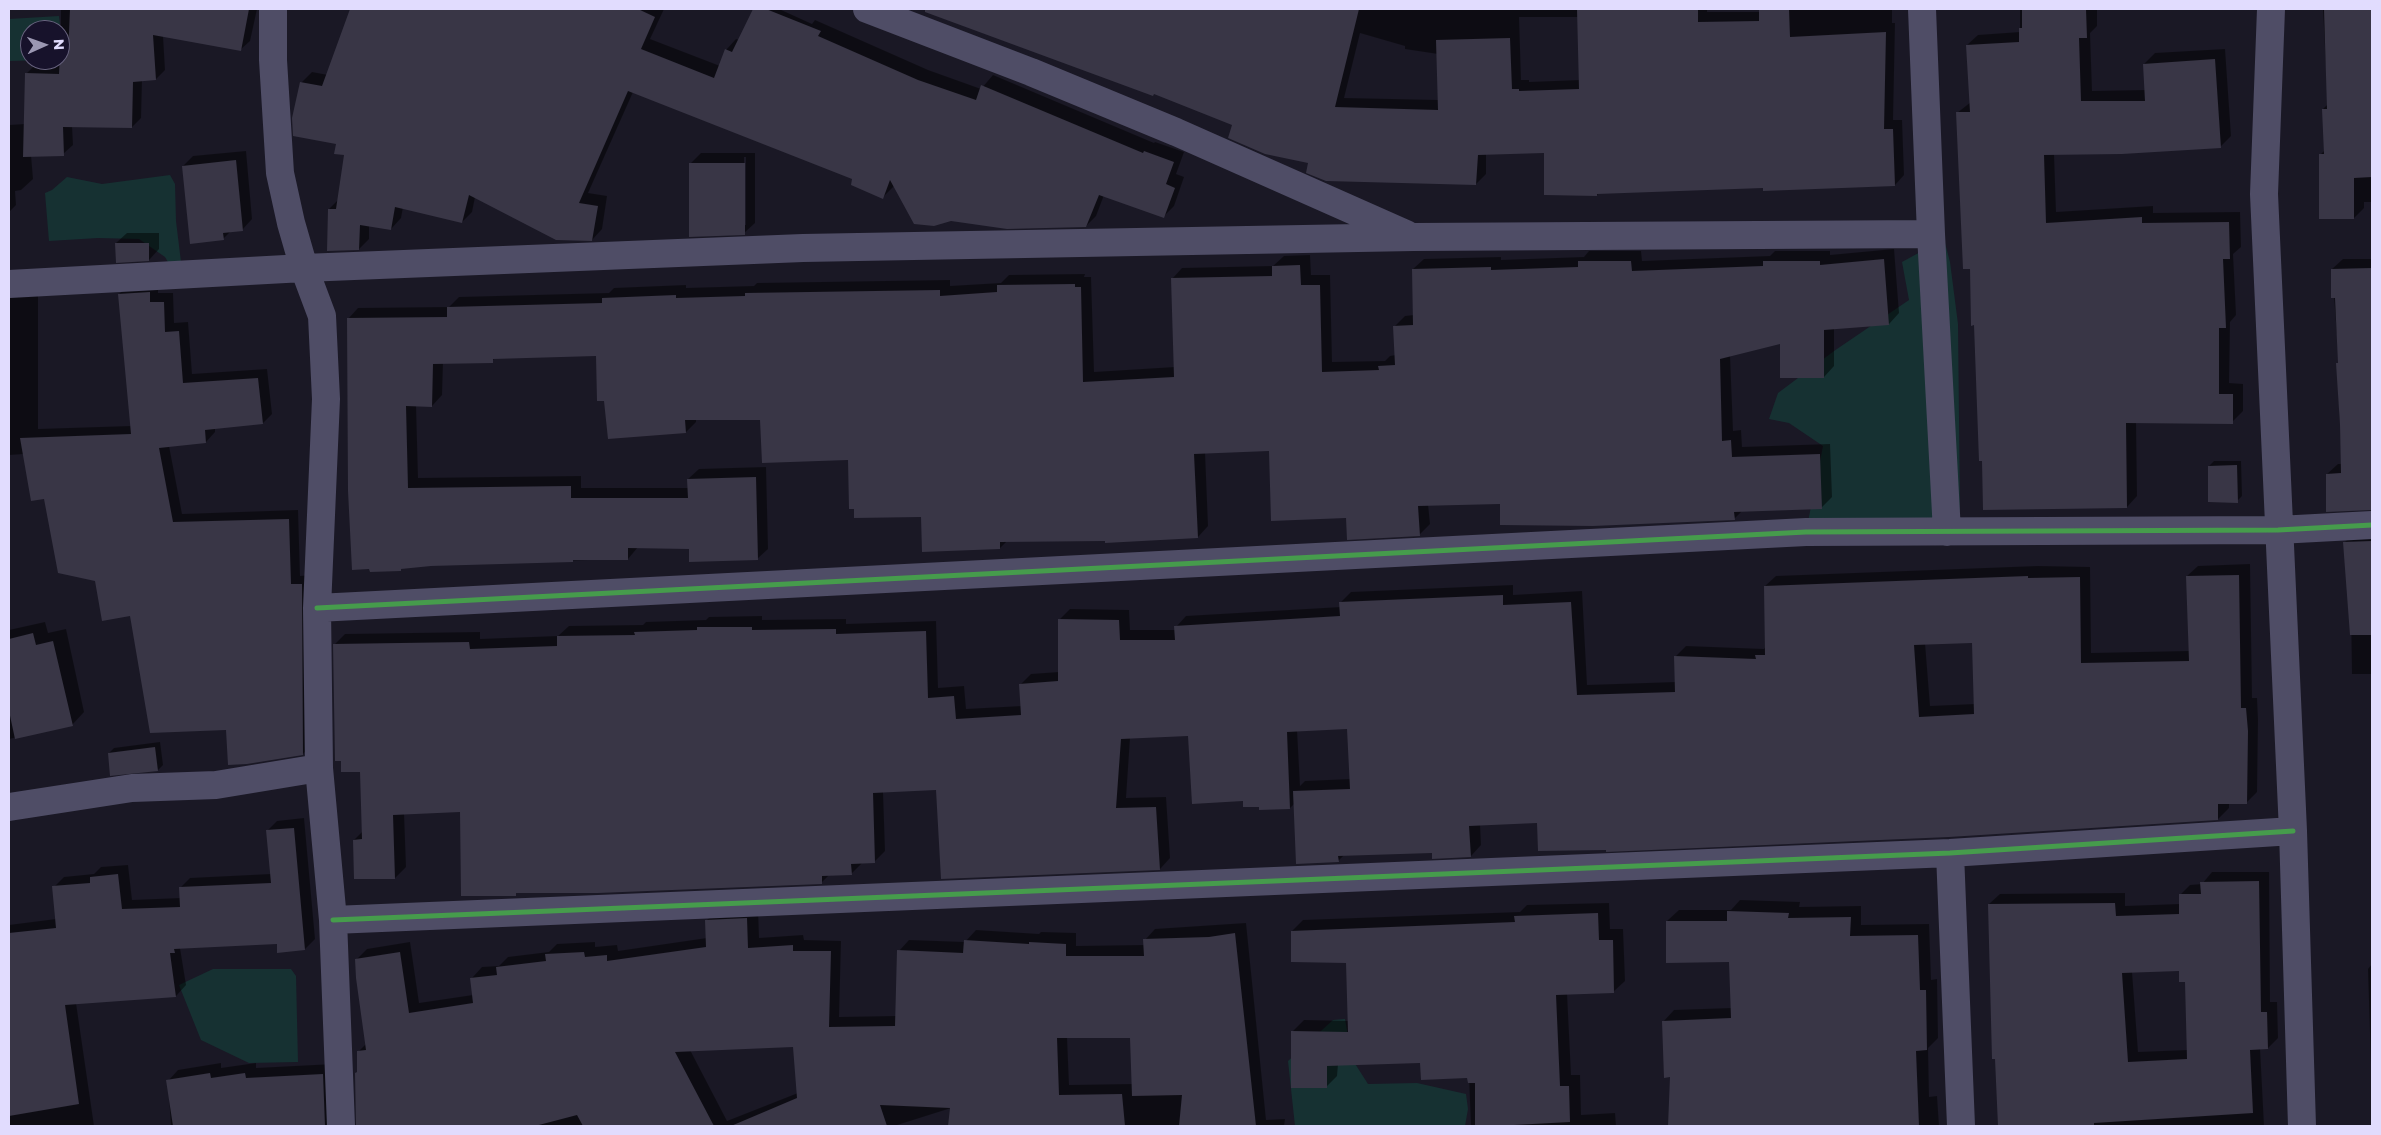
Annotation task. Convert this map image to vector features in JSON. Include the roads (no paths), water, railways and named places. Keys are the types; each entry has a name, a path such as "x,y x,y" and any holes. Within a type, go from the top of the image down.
{"street":[{"path":"273,9 273,60 280,173 291,223 304,268 322,316 326,399 318,608 319,768 333,920 342,1126"},
{"path":"867,9 1031,72 1176,132 1414,237"},
{"path":"1922,9 1931,234 1947,532"},
{"path":"2271,9 2264,194 2293,830 2302,1126"},
{"path":"9,284 304,268 803,248 1414,237 1931,234"},
{"path":"318,608 1806,532 2278,530 2372,525"},
{"path":"9,807 132,788 216,785 319,768"},
{"path":"333,920 1950,853 2293,830"},
{"path":"1950,853 1961,1126"}]}
